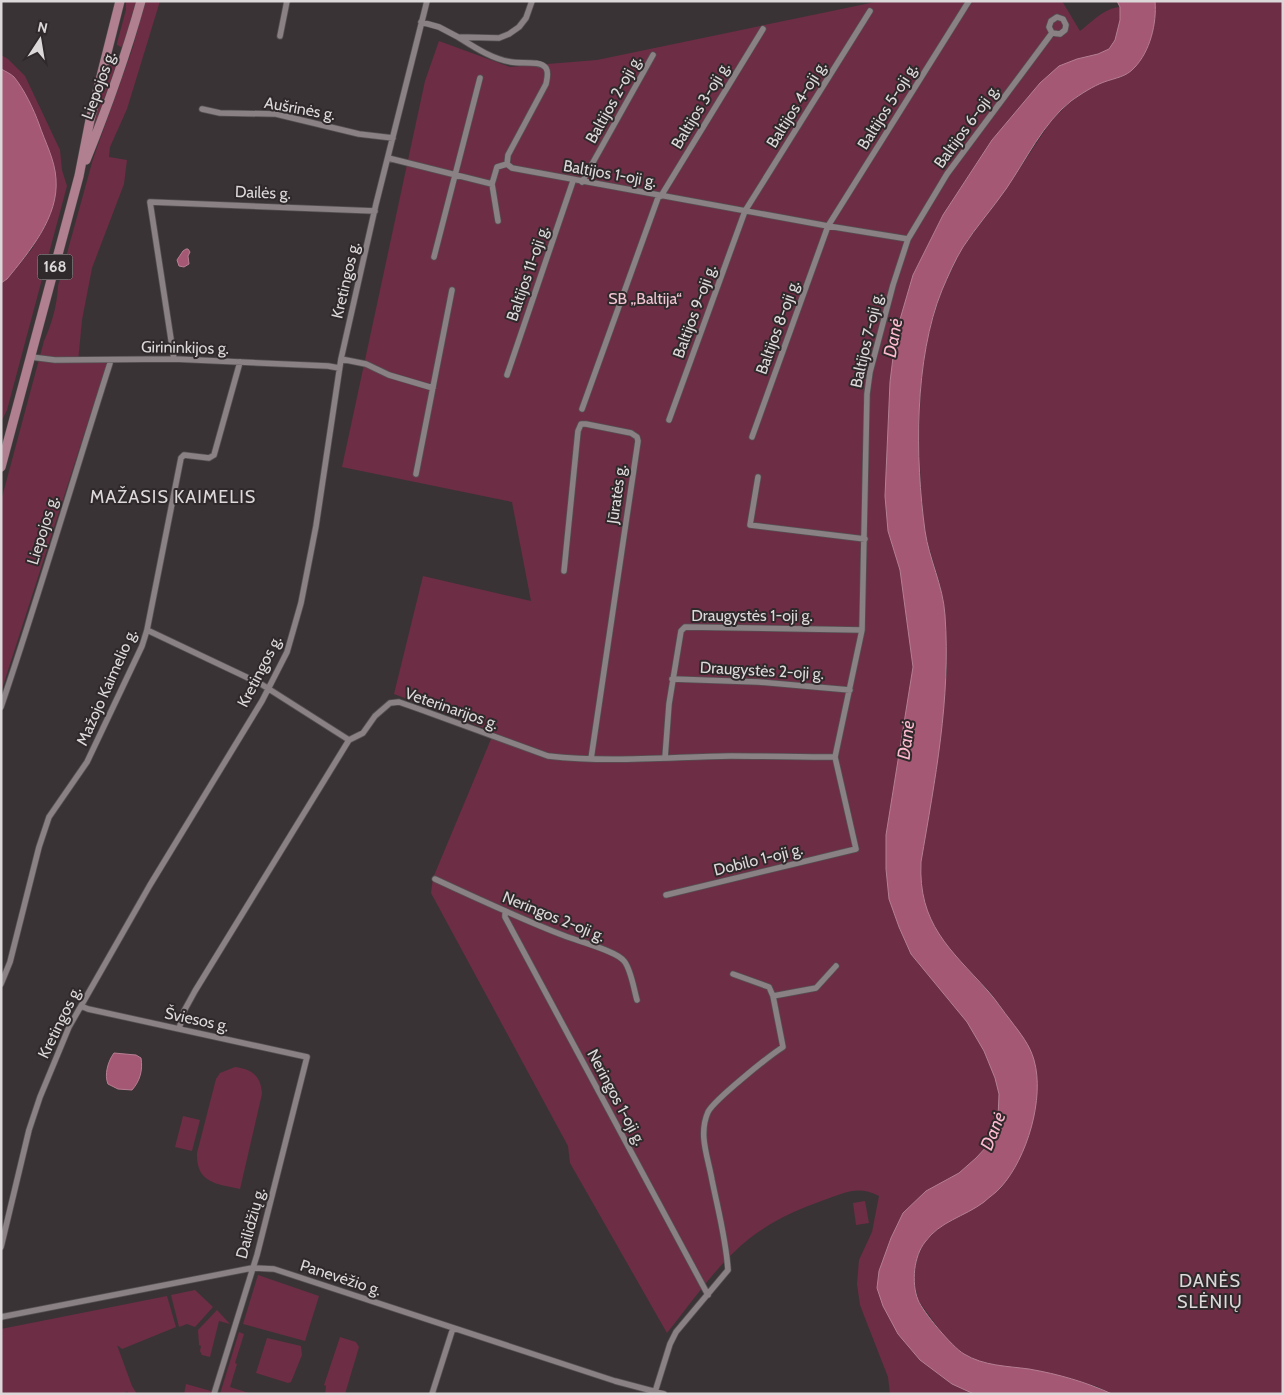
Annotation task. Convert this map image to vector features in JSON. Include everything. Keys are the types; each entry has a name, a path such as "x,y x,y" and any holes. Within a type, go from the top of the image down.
{"main road":[{"name":"Liepojos g.","path":"1,467 79,176 90,120 120,1"},
{"name":"Liepojos g.","path":"79,176 102,121 127,50 140,1"},
{"path":"108,45 114,52 123,53 127,50"}],"street":[{"path":"280,36 287,1"},
{"name":"Kretingos g.","path":"1,1246 31,1124 49,1076 81,1006 150,885 269,688 288,652 301,603 316,526 339,368 375,210 427,1"},
{"path":"458,37 487,39 499,38 509,34 519,27 526,18 532,1"},
{"name":"Baltijos 5-oji g.","path":"828,226 969,1"},
{"name":"Baltijos 4-oji g.","path":"745,211 870,11"},
{"path":"421,22 439,28 497,58 512,62 539,64 546,68 548,73 546,84 508,155 507,164 497,167 492,184 498,221"},
{"name":"Baltijos 3-oji g.","path":"582,409 660,196 763,29"},
{"name":"Baltijos 6-oji g.","path":"908,239 947,174 1052,34"},
{"name":"Baltijos 2-oji g.","path":"582,182 653,55"},
{"path":"434,257 480,78"},
{"name":"Aušrinės g.","path":"202,109 220,112 276,114 359,134 393,138"},
{"path":"388,158 492,184"},
{"name":"Baltijos 1-oji g.","path":"507,164 518,170 582,182 908,239"},
{"name":"Baltijos 11-oji g.","path":"507,375 573,180"},
{"name":"Dailės g.","path":"174,359 150,202 375,210"},
{"name":"Baltijos 9-oji g.","path":"669,420 745,211"},
{"name":"Baltijos 8-oji g.","path":"752,437 828,226"},
{"name":"Baltijos 7-oji g.","path":"835,757 862,630 868,381 892,285 908,239"},
{"path":"416,474 452,290"},
{"name":"Girininkijos g.","path":"31,357 55,360 174,359 339,368"},
{"path":"341,359 366,364 383,372 433,388"},
{"name":"Liepojos g.","path":"1,708 34,610 61,516 111,360"},
{"name":"Mažojo Kaimelio g.","path":"1,984 10,962 38,847 49,817 87,762 132,671 147,630 181,458 184,455 209,458 214,456 240,362"},
{"name":"Jūratės g.","path":"564,571 580,424 631,433 637,437 638,441 591,759"},
{"path":"758,477 750,525 865,539"},
{"name":"Draugystės 1-oji g.","path":"665,758 672,679 681,631 685,627 862,630"},
{"path":"147,630 269,688 349,740"},
{"name":"Draugystės 2-oji g.","path":"672,679 758,682 850,690"},
{"name":"Veterinarijos g.","path":"179,1029 184,1011 195,991 349,740 363,733 383,707 390,703 399,702 548,756 591,759 732,756 835,757"},
{"name":"Dobilo 1-oji g.","path":"666,895 856,849 835,757"},
{"name":"Neringos 2-oji g.","path":"435,880 505,911 616,955 624,960 628,966 638,1000"},
{"name":"Neringos 1-oji g.","path":"505,911 505,917 708,1295"},
{"path":"773,996 816,988 836,966"},
{"path":"651,1392 676,1332 728,1270 727,1250 705,1153 703,1135 705,1120 709,1110 724,1095 783,1048 773,996 769,987 733,974"},
{"name":"Šviesos g.","path":"81,1006 307,1057"},
{"name":"Dailidžių g.","path":"214,1394 257,1255 307,1057"},
{"name":"Panevėžio g.","path":"1,1317 252,1268 274,1269 651,1392 664,1394"},
{"path":"432,1394 453,1328"}],"green space":[{"path":"126,1 136,1 124,45 121,47 117,43 126,10"},
{"path":"145,1 160,1 127,109 110,147 109,157 127,160 124,184 92,268 82,320 78,362 107,363 1,692 1,501 44,341 54,314 58,286 93,159 133,47"},
{"name":"SB „Baltija“","path":"880,1 1062,1 1080,31 1103,13 1120,7 1120,20 1115,40 1109,49 1077,59 1040,83 992,140 943,215 913,275 896,333 890,382 885,496 888,531 900,570 913,667 886,835 886,869 889,899 911,954 967,1022 984,1051 999,1094 998,1118 989,1144 959,1173 926,1191 903,1213 891,1238 879,1271 898,1334 920,1360 952,1384 974,1394 890,1394 888,1377 860,1305 857,1284 859,1260 872,1232 879,1196 864,1191 851,1191 814,1204 786,1216 758,1232 717,1270 667,1333 570,1163 568,1146 431,893 433,878 494,732 394,694 423,576 531,601 512,502 342,467 425,81 439,41 510,67 597,60"},
{"path":"1155,1 1283,1 1283,1394 1112,1394 1096,1386 978,1361 963,1354 949,1343 918,1300 914,1279 917,1259 924,1242 940,1226 982,1203 1001,1188 1017,1163 1028,1139 1036,1105 1014,1025 990,992 952,953 932,924 924,901 920,879 947,672 945,613 940,584 925,534 921,490 919,438 921,382 927,337 942,290 962,248 1005,191 1051,121 1070,102 1091,88 1103,82 1122,77 1156,9"},
{"path":"1,55 8,59 25,76 60,150 62,170 67,186 7,410 1,422 1,283 7,279 32,249 45,226 55,198 13,76 1,69"},
{"path":"109,57 113,60 118,60 93,130 91,129"},
{"path":"235,1067 251,1072 258,1078 262,1094 240,1189 216,1183 204,1176 200,1171 197,1153 216,1079 220,1073"},
{"path":"183,1116 200,1120 192,1151 175,1147"},
{"path":"865,1201 869,1223 856,1225 853,1203"},
{"path":"258,1275 319,1296 305,1341 243,1324"},
{"path":"195,1290 213,1307 195,1327 187,1324 179,1327 171,1295"},
{"path":"167,1296 176,1327 122,1349 117,1345 132,1386 137,1394 128,1394 127,1391 125,1394 1,1394 1,1329"},
{"path":"217,1310 230,1324 219,1321 210,1357 202,1355 200,1351 198,1330"},
{"path":"239,1332 244,1334 230,1387 252,1394 220,1394"},
{"path":"340,1337 356,1342 359,1347 345,1394 325,1394 326,1386 324,1385"},
{"path":"267,1338 301,1346 302,1355 291,1382 288,1383 256,1373"},
{"path":"186,1384 211,1391 210,1394 184,1394"}],"water":[{"name":"Danė","path":"1117,1 1155,1 1153,28 1144,54 1134,68 1127,73 1091,88 1061,110 1043,131 1006,189 968,240 960,252 942,290 926,346 922,377 919,441 922,503 927,541 944,604 946,677 936,770 921,862 921,884 931,919 939,934 961,962 991,994 1027,1044 1034,1060 1037,1075 1037,1092 1035,1109 1026,1144 1010,1175 999,1189 984,1202 945,1224 925,1242 916,1262 914,1277 916,1293 921,1305 938,1329 964,1354 996,1365 1029,1369 1061,1376 1112,1394 974,1394 952,1384 920,1360 898,1334 883,1306 877,1288 879,1271 891,1238 903,1213 926,1191 959,1173 989,1144 998,1118 999,1094 984,1051 967,1022 911,954 889,899 886,869 886,835 913,667 900,570 888,531 885,496 890,382 896,333 913,275 943,215 992,140 1040,83 1059,66 1109,49 1115,40 1120,20 1120,7"},
{"path":"1,69 14,77 37,118 54,165 56,193 53,207 41,233 16,269 1,283"},
{"path":"186,249 190,252 188,256 189,264 184,267 179,266 177,260"},
{"path":"114,1053 136,1055 141,1058 142,1067 140,1075 132,1090 118,1089 108,1084 107,1068"}],"district":[{"name":"MAŽASIS KAIMELIS","path":"173,497"},
{"name":"DANĖS SLĖNIŲ","path":"1210,1291"}]}
